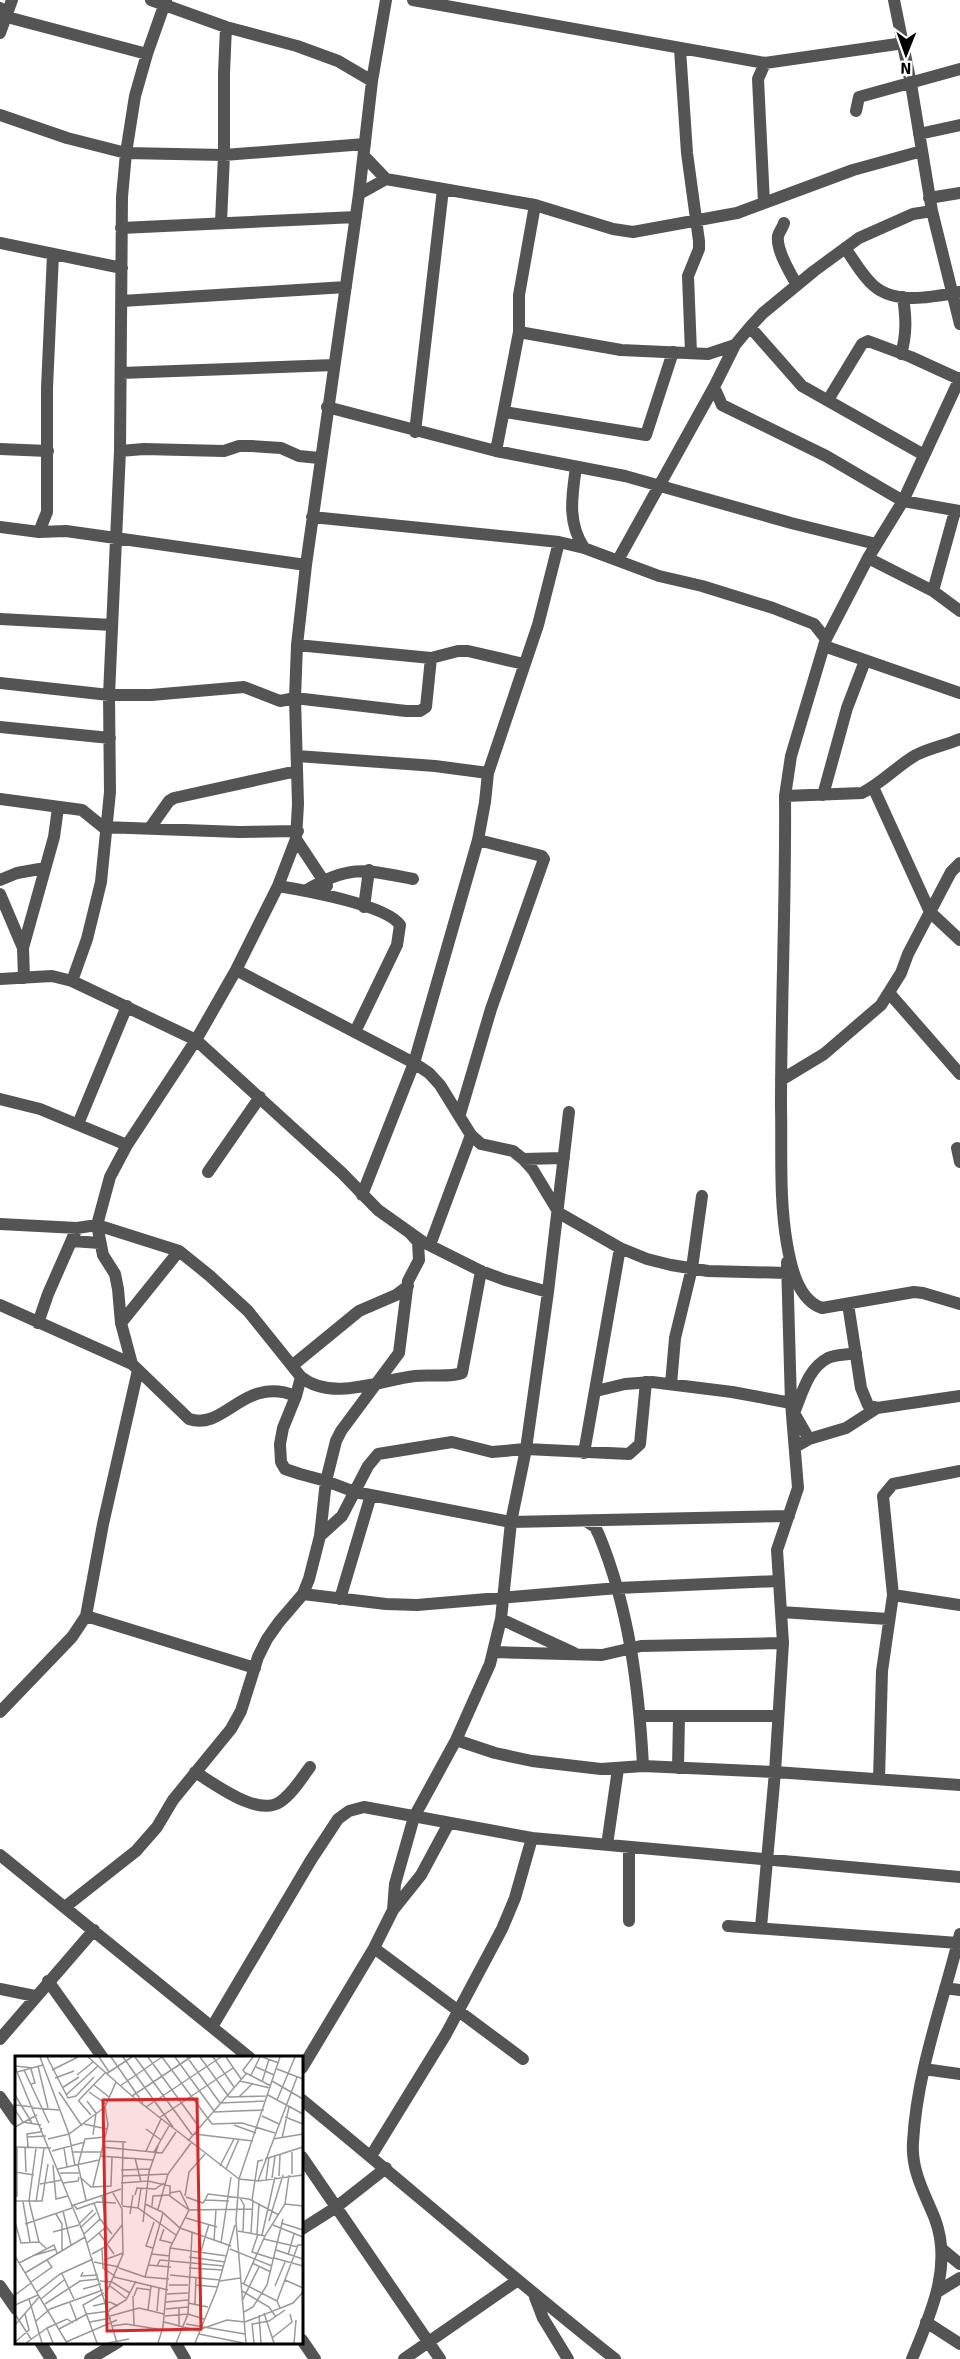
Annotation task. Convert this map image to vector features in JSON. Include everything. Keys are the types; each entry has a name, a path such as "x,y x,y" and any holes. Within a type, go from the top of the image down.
{"street":[{"path":"0,33 4,12 12,0"},
{"path":"151,0 165,2 226,27 297,46 338,61 372,81"},
{"path":"0,1712 72,1637 86,1616 135,1367 121,1323 117,1281 103,1255 100,1243 98,1225 110,1177 127,1145 196,1041 236,970 278,886 297,835 297,645 319,458 356,217 372,81 386,0"},
{"path":"413,0 765,63 904,43"},
{"path":"894,0 904,43 929,198 956,292 960,324"},
{"path":"72,981 87,939 101,882 110,792 109,695 120,452 122,197 126,153 135,96 165,2"},
{"path":"4,12 147,54"},
{"path":"220,222 224,155 226,27"},
{"path":"680,49 687,153 699,241 699,249 688,276 691,353"},
{"path":"764,203 758,79 765,63"},
{"path":"856,111 859,97 960,69"},
{"path":"0,115 67,138 126,153 224,155 365,150"},
{"path":"919,134 960,125"},
{"path":"365,150 386,178"},
{"path":"359,194 386,178 534,205 613,229 633,232 737,213 853,170 922,151"},
{"path":"415,432 443,189"},
{"path":"929,198 960,193"},
{"path":"496,451 519,332 519,295 534,205"},
{"path":"618,560 735,345 750,327 796,285 859,238 913,214 932,211"},
{"path":"122,228 356,217"},
{"path":"784,223 778,237 785,265 796,285"},
{"path":"0,243 122,268"},
{"path":"845,248 875,287 884,292 919,298 956,292"},
{"path":"39,532 47,512 47,388 53,254"},
{"path":"122,301 346,287"},
{"path":"901,354 906,322 903,297"},
{"path":"750,327 802,386 924,455"},
{"path":"519,332 602,348 708,354 735,345"},
{"path":"760,1928 775,1772 783,1643 777,1550 798,1488 792,1411 782,1155 785,796 791,756 825,642 868,558 903,501 960,379 868,341 862,344 828,400"},
{"path":"505,411 645,435 673,352"},
{"path":"708,354 722,405 856,472 903,501 957,511 933,591"},
{"path":"121,373 334,365"},
{"path":"327,407 415,432 496,451 625,476 791,523 876,544"},
{"path":"120,452 144,449 225,451 240,446 251,446 281,448 298,456 319,458"},
{"path":"0,449 48,451"},
{"path":"576,467 572,498 573,524 574,534 584,548"},
{"path":"47,512 66,531"},
{"path":"312,517 559,542 584,548 659,576 702,586 814,624 825,642 865,661 960,693"},
{"path":"0,527 39,532 66,531 306,564"},
{"path":"363,1196 414,1063 478,840 488,773 538,624 559,542"},
{"path":"868,558 933,591 960,610"},
{"path":"0,619 112,625"},
{"path":"297,645 431,658 458,651 468,651 524,664"},
{"path":"0,683 109,695 151,695 238,687 280,701 296,698 406,711 423,710 426,707 431,658"},
{"path":"823,795 847,708 865,661"},
{"path":"0,727 110,738"},
{"path":"785,796 862,792 873,788 895,769 917,755 960,739"},
{"path":"297,756 435,766 488,773"},
{"path":"150,828 169,801 174,798 297,771"},
{"path":"873,788 930,912 960,940"},
{"path":"0,799 82,810 103,827 297,835"},
{"path":"24,978 23,948 54,837 58,808"},
{"path":"297,835 322,881 336,899"},
{"path":"460,1114 491,1009 544,859 542,856 478,840"},
{"path":"781,1080 824,1054 881,1005 890,993 951,872 960,863"},
{"path":"0,880 17,873 45,868"},
{"path":"364,907 369,870"},
{"path":"307,890 322,881 350,871 369,870 413,879"},
{"path":"278,886 307,890 381,910 396,919 400,925 397,945 355,1032"},
{"path":"0,894 23,948"},
{"path":"236,970 429,1073 460,1114 471,1135 481,1144 513,1151 533,1170 559,1213 620,1248 646,1259 692,1268 787,1273"},
{"path":"0,979 52,976 72,981 196,1041 342,1173 378,1210 410,1233 481,1271 548,1292"},
{"path":"890,993 958,1067"},
{"path":"78,1124 127,1006"},
{"path":"208,1172 260,1097"},
{"path":"0,1099 40,1109 127,1145"},
{"path":"393,1910 395,1884 414,1817 456,1740 490,1664 501,1619 511,1522 526,1449 559,1213 569,1112"},
{"path":"430,1245 471,1135"},
{"path":"957,1148 960,1162"},
{"path":"523,1159 564,1158"},
{"path":"671,1384 675,1338 692,1268 702,1197"},
{"path":"0,1224 77,1228 98,1225 178,1251 210,1276 248,1311 301,1377 312,1385 322,1387 353,1388 414,1376 462,1373 481,1271"},
{"path":"38,1323 77,1228"},
{"path":"65,1907 136,1851 157,1827 173,1800 231,1729 241,1711 267,1639 303,1594 320,1536 326,1480 336,1441 399,1353 408,1286 419,1260 418,1242 410,1233"},
{"path":"72,1241 100,1243"},
{"path":"786,1243 792,1267 803,1294 811,1304 822,1308 914,1292 960,1304"},
{"path":"584,1453 620,1248"},
{"path":"121,1323 178,1251"},
{"path":"293,1365 358,1311 396,1295 408,1286"},
{"path":"848,1304 864,1397 868,1405 877,1408"},
{"path":"0,1305 135,1367 189,1419 196,1421 211,1419 257,1393 281,1390 296,1396"},
{"path":"792,1411 818,1365 829,1357 856,1353"},
{"path":"301,1377 283,1428 280,1444 281,1462 285,1468 326,1480 355,1492 511,1522 789,1516"},
{"path":"596,1391 646,1382 671,1384 792,1411 810,1438"},
{"path":"320,1536 342,1516 368,1466 378,1454 452,1442 492,1452 526,1449 629,1454 640,1444 646,1382"},
{"path":"795,1447 810,1438 846,1428 877,1408 960,1396"},
{"path":"879,1779 882,1671 892,1595 883,1496 893,1484 960,1471"},
{"path":"340,1599 371,1495"},
{"path":"586,1521 595,1527 599,1534 618,1588 640,1716 643,1767"},
{"path":"303,1594 417,1605 618,1588 778,1581"},
{"path":"892,1595 960,1605"},
{"path":"781,1612 888,1619"},
{"path":"86,1616 255,1668"},
{"path":"501,1619 578,1654"},
{"path":"493,1652 602,1655 641,1646 783,1643"},
{"path":"640,1716 778,1716"},
{"path":"678,1768 679,1717"},
{"path":"456,1740 495,1753 532,1761 602,1769 643,1767 775,1772 960,1785"},
{"path":"195,1772 225,1791 265,1808 287,1797 310,1767"},
{"path":"607,1845 618,1768"},
{"path":"212,2027 311,1860 338,1819 349,1811 364,1807 532,1839 960,1877"},
{"path":"303,2066 375,1948 393,1910 421,1875 450,1824"},
{"path":"370,2156 458,2010 506,1919 515,1898 532,1839"},
{"path":"629,1847 629,1921"},
{"path":"0,1855 248,2056"},
{"path":"728,1926 959,1938 929,2040 914,2125 913,2162 921,2190 935,2220 943,2250 937,2292 912,2359"},
{"path":"0,2039 94,1930"},
{"path":"375,1948 523,2059"},
{"path":"48,1981 102,2056"},
{"path":"945,1988 960,1990"},
{"path":"0,1989 35,1996"},
{"path":"233,2044 237,2056"},
{"path":"924,2069 960,2074"},
{"path":"0,2097 15,2119"},
{"path":"303,2101 386,2168 534,2295 615,2359"},
{"path":"303,2159 440,2359"},
{"path":"303,2228 335,2208 386,2168"},
{"path":"943,2250 960,2264"},
{"path":"937,2292 960,2278"},
{"path":"404,2359 518,2280"},
{"path":"0,2286 15,2308"},
{"path":"534,2295 543,2318 568,2359"},
{"path":"926,2322 960,2344"},
{"path":"303,2341 315,2359"},
{"path":"41,2344 51,2359"},
{"path":"90,2359 116,2344"},
{"path":"176,2344 185,2359"}]}
